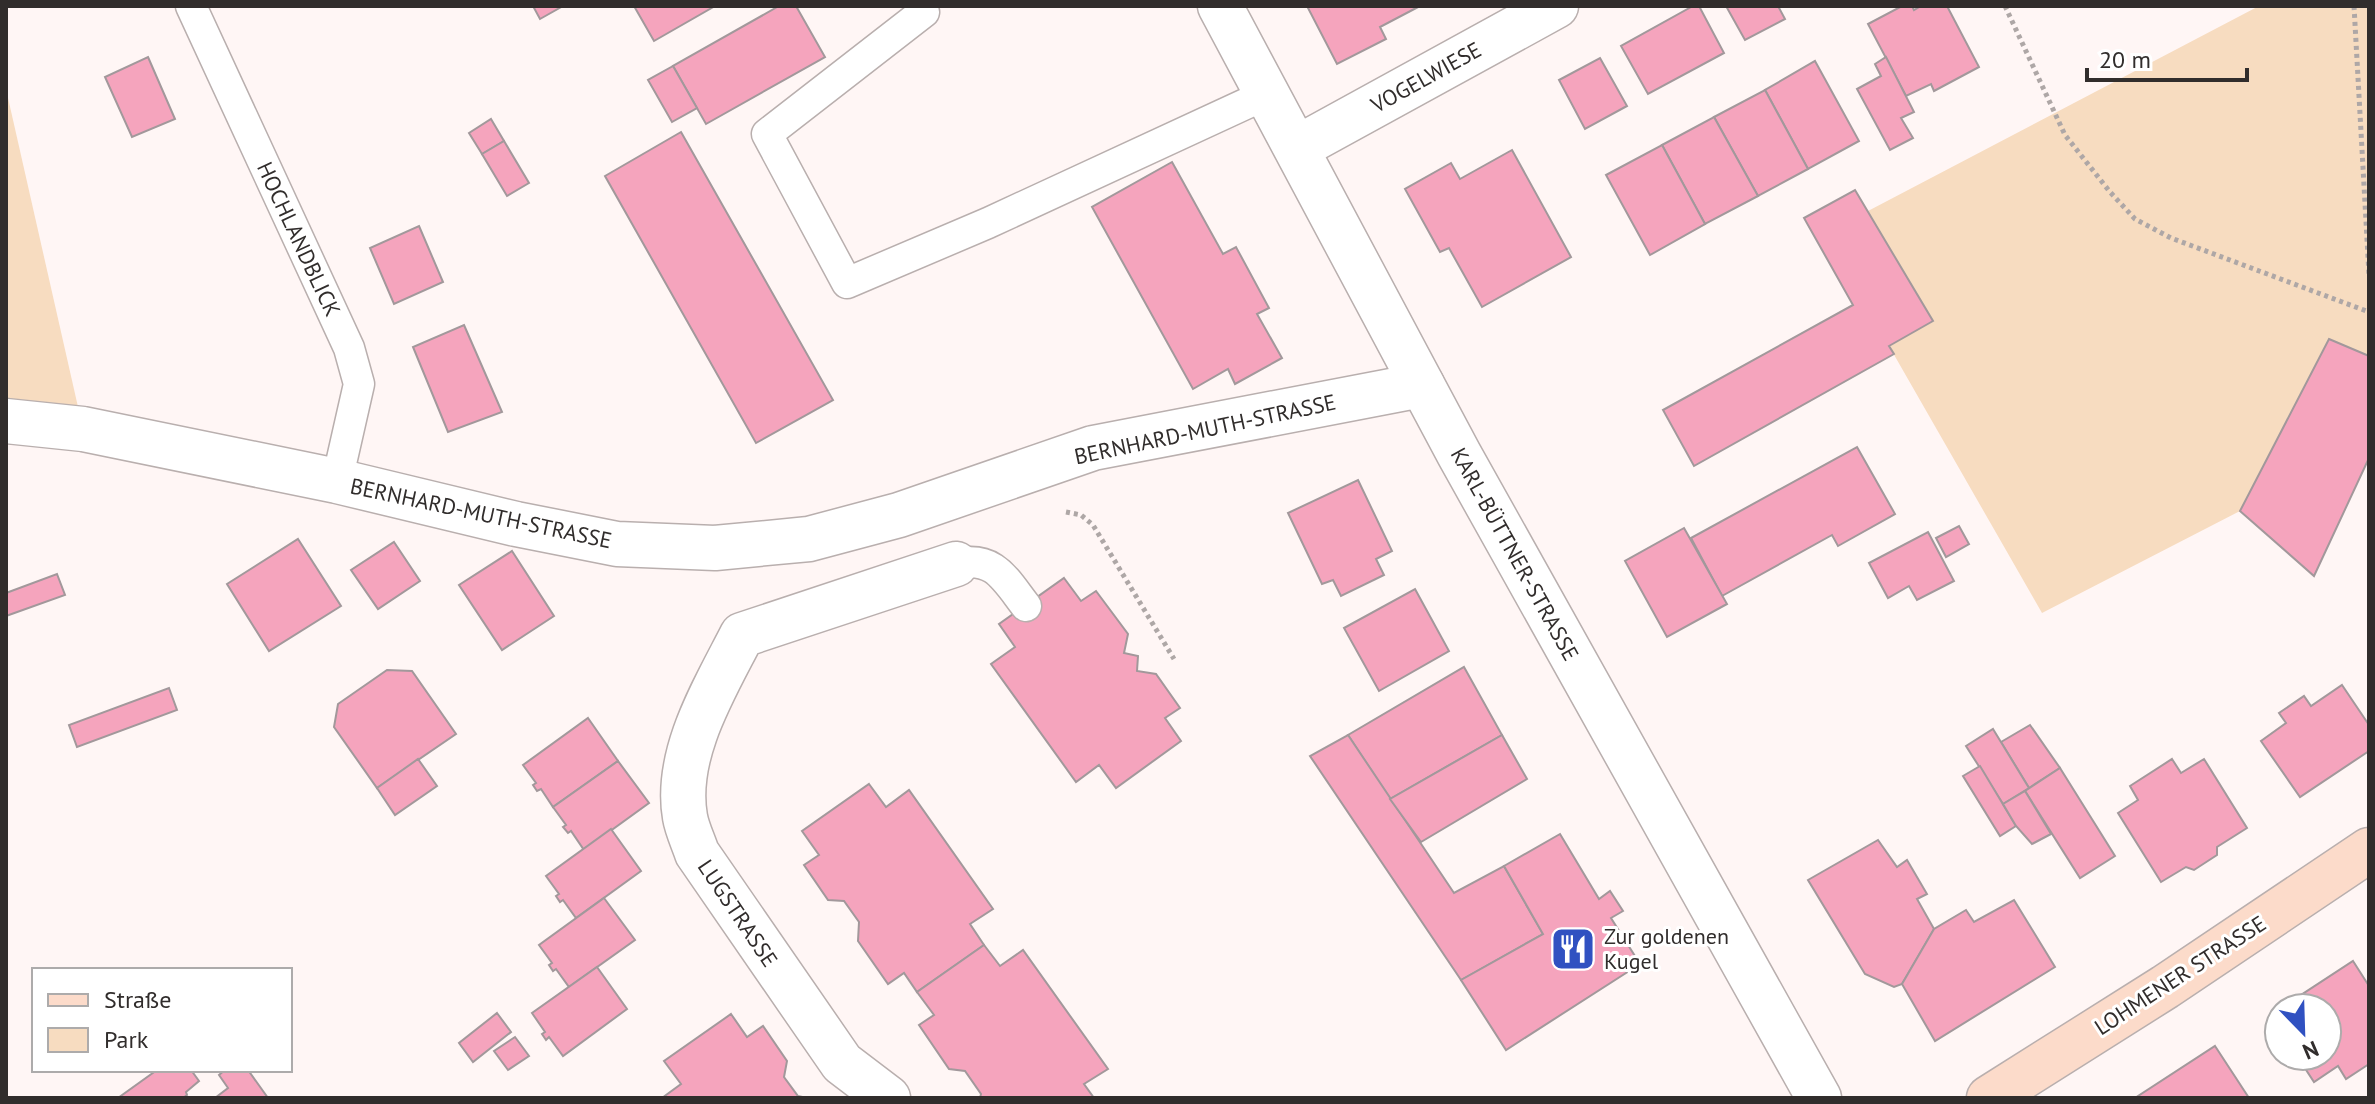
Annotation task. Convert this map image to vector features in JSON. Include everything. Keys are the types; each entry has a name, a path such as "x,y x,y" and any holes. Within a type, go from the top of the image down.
{"main road":[{"name":"LOHMENER STRASSE","path":"1989,1098 2165,987 2369,850"}],"street":[{"name":"KARL-BÜTTNER-STRASSE","path":"1220,6 1422,385 1819,1098"},
{"name":"VOGELWIESE","path":"1297,148 1556,6"},
{"name":"BERNHARD-MUTH-STRASSE","path":"6,421 83,429 337,481 516,524 617,544 715,548 809,539 899,515 1093,448 1422,385"},
{"name":"LUGSTRASSE","path":"888,1098 842,1063 697,853 685,816 684,780 699,718 742,635 956,564"}],"lane":[{"name":"HOCHLANDBLICK","path":"191,6 349,348 359,384 337,481"},
{"path":"924,12 767,134 847,283 988,223 1267,94"},
{"path":"956,564 971,560 986,563 999,571 1026,606"}],"path":[{"path":"2005,6 2065,135 2135,219 2171,238 2369,312"},
{"path":"2354,6 2369,275"},
{"path":"1052,513 1081,515 1093,525 1174,659"}],"green space":[{"path":"2259,6 2369,6 2369,356 2329,339 2240,511 2042,613 1889,346 1868,211"},
{"path":"6,89 83,429 6,421"}],"building":[{"path":"533,6 563,6 540,19"},
{"path":"634,6 715,6 654,41"},
{"path":"779,6 796,6 825,57 706,124 673,66"},
{"path":"1307,6 1420,6 1380,27 1386,39 1337,64"},
{"path":"1693,6 1699,6 1724,53 1648,94 1621,46"},
{"path":"1726,6 1778,6 1785,19 1745,40"},
{"path":"1902,6 1912,6 1914,10 1921,6 1947,6 1979,67 1934,91 1931,84 1906,96 1868,24"},
{"path":"148,57 175,119 132,137 105,77"},
{"path":"1886,57 1914,112 1901,118 1913,138 1890,150 1857,89 1881,76 1875,64"},
{"path":"1600,58 1627,106 1585,129 1559,80"},
{"path":"1815,61 1859,141 1808,169 1765,90"},
{"path":"673,66 697,108 672,122 648,80"},
{"path":"1765,90 1808,169 1758,196 1714,117"},
{"path":"1714,117 1758,196 1705,224 1662,145"},
{"path":"491,119 504,141 482,154 469,133"},
{"path":"681,132 833,400 756,443 605,176"},
{"path":"504,141 529,183 507,196 482,154"},
{"path":"1662,145 1705,224 1650,255 1606,175"},
{"path":"1512,150 1571,257 1482,307 1449,248 1440,252 1405,189 1451,163 1460,179"},
{"path":"1172,162 1223,254 1236,247 1269,308 1257,314 1282,358 1235,384 1228,369 1193,389 1092,207"},
{"path":"1855,190 1933,321 1889,346 1894,354 1694,466 1663,410 1853,305 1804,218"},
{"path":"419,226 443,282 394,304 370,248"},
{"path":"464,325 502,412 448,432 413,347"},
{"path":"2329,339 2369,356 2369,458 2314,576 2240,511"},
{"path":"1857,447 1895,514 1838,546 1832,535 1722,596 1691,538"},
{"path":"1358,480 1392,551 1376,559 1384,575 1341,596 1333,580 1322,584 1288,513"},
{"path":"1959,526 1969,544 1946,557 1936,538"},
{"path":"1684,528 1727,604 1667,637 1625,561"},
{"path":"1928,532 1954,581 1917,600 1909,586 1888,598 1869,563"},
{"path":"298,539 341,606 269,651 227,584"},
{"path":"394,542 420,581 378,609 351,570"},
{"path":"512,551 554,616 502,650 459,585"},
{"path":"57,574 65,595 6,616 6,593"},
{"path":"1064,578 1081,601 1096,591 1128,634 1124,653 1138,656 1137,671 1156,674 1180,708 1165,718 1181,741 1116,788 1099,765 1076,782 991,664 1015,647 999,624"},
{"path":"1415,589 1449,651 1379,691 1344,628"},
{"path":"1464,667 1502,735 1390,799 1348,735"},
{"path":"387,670 412,671 456,734 377,788 334,727 338,704"},
{"path":"2342,685 2369,725 2369,751 2300,797 2261,741 2286,723 2279,713 2304,696 2311,706"},
{"path":"169,688 177,710 77,747 69,725"},
{"path":"588,718 618,761 553,807 541,789 537,791 533,785 536,783 523,765"},
{"path":"2030,725 2060,768 2029,788 2001,742"},
{"path":"1993,729 2029,788 2003,804 1966,746"},
{"path":"1348,735 1454,893 1504,866 1543,934 1461,980 1310,756"},
{"path":"1502,735 1527,779 1421,842 1390,799"},
{"path":"418,759 437,786 395,815 377,788"},
{"path":"2172,759 2181,773 2204,759 2247,828 2217,847 2217,855 2194,870 2186,867 2161,882 2118,813 2138,800 2130,786"},
{"path":"618,761 649,803 584,850 571,831 568,833 563,827 566,825 553,807"},
{"path":"1980,766 2016,826 2000,836 1963,776"},
{"path":"2060,768 2115,856 2080,878 2025,791"},
{"path":"869,784 886,807 909,790 993,909 970,924 984,945 917,992 904,973 888,984 858,941 859,922 844,901 828,900 804,865 819,855 802,831"},
{"path":"2025,791 2051,834 2032,844 2003,804"},
{"path":"611,829 641,871 576,918 563,900 560,902 556,896 559,894 546,876"},
{"name":"Zur goldenen Kugel","path":"1560,834 1599,899 1610,891 1623,911 1611,918 1640,964 1506,1050 1461,980 1543,934 1504,866"},
{"path":"1878,840 1897,867 1907,860 1927,894 1917,899 1934,929 1902,984 1894,987 1865,974 1808,880"},
{"path":"604,898 635,940 569,987 556,969 553,971 549,965 552,963 539,945"},
{"path":"2014,900 2055,967 1935,1041 1902,984 1934,929 1966,910 1974,922"},
{"path":"984,945 1000,966 1023,950 1108,1069 1084,1084 1094,1098 980,1098 981,1094 965,1071 949,1069 919,1025 934,1015 917,992"},
{"path":"2353,961 2369,986 2369,1064 2346,1079 2342,1072 2343,992 2306,992"},
{"path":"597,967 627,1009 563,1056 549,1037 546,1040 542,1034 545,1032 532,1013"},
{"path":"497,1013 511,1032 473,1062 459,1043"},
{"path":"731,1014 747,1037 763,1026 787,1061 784,1077 798,1096 807,1098 662,1098 681,1084 664,1061"},
{"path":"515,1037 529,1056 508,1070 494,1051"},
{"path":"2215,1046 2249,1098 2135,1098"},
{"path":"154,1072 192,1072 199,1081 183,1098 118,1098"},
{"path":"223,1072 249,1072 268,1098 215,1098 228,1088 219,1075"},
{"path":"2307,1072 2329,1072 2314,1082"}],"place":[{"name":"Zur goldenen Kugel","path":"1573,949"}]}
